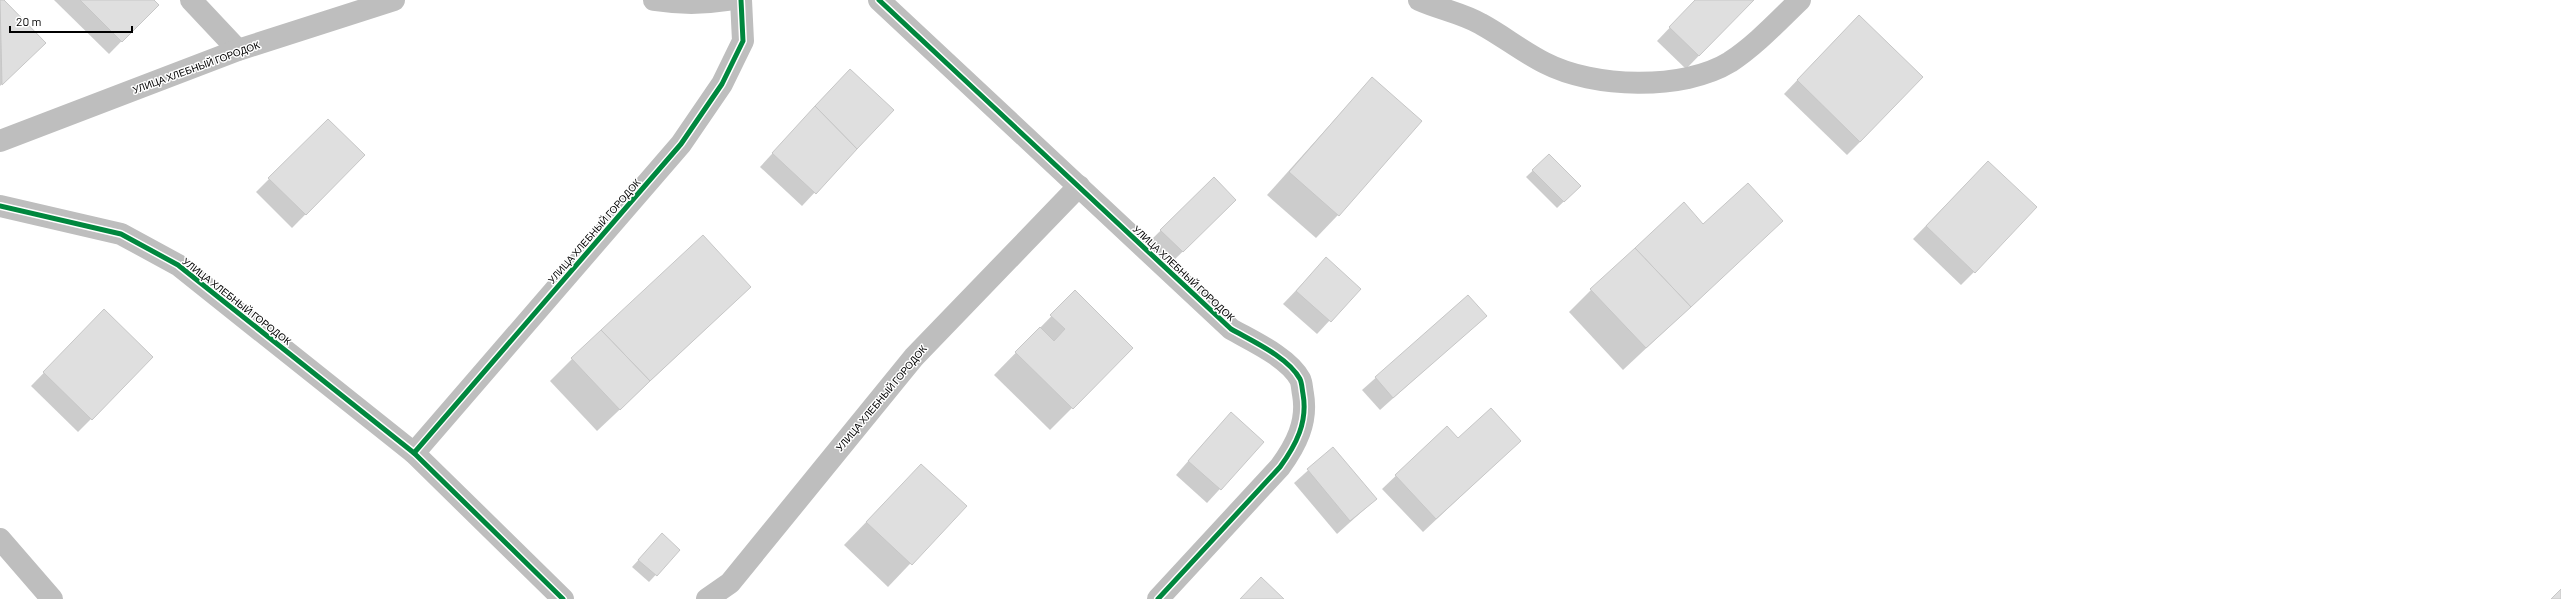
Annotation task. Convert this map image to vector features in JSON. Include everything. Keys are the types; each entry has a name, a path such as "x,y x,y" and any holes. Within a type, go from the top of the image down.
{"street":[{"name":"УЛИЦА ХЛЕБНЫЙ ГОРОДОК","path":"191,0 238,50"},
{"name":"УЛИЦА ХЛЕБНЫЙ ГОРОДОК","path":"0,141 238,50 394,0"},
{"path":"654,0 674,3 705,4 728,0"},
{"name":"УЛИЦА ХЛЕБНЫЙ ГОРОДОК","path":"414,453 681,144 722,84 743,41 741,0"},
{"name":"УЛИЦА ХЛЕБНЫЙ ГОРОДОК","path":"879,0 1231,329 1280,358 1301,379 1305,405 1302,429 1292,451 1280,467 1158,599"},
{"path":"1419,0 1480,23 1546,64 1573,75 1609,81 1649,83 1700,75 1729,62 1765,33 1800,0"},
{"name":"УЛИЦА ХЛЕБНЫЙ ГОРОДОК","path":"707,599 730,582 914,357 1079,186"},
{"name":"УЛИЦА ХЛЕБНЫЙ ГОРОДОК","path":"0,206 121,234 178,265 414,453 565,599"},
{"path":"0,539 52,599"}],"building":[{"path":"0,0 4,0 46,43 2,85"},
{"path":"80,0 154,0 159,5 122,42"},
{"path":"1695,0 1754,0 1699,56 1669,27"},
{"path":"1859,15 1923,77 1860,142 1797,80"},
{"path":"850,69 894,110 857,149 815,106"},
{"path":"1372,77 1422,121 1339,216 1289,172"},
{"path":"815,106 857,149 816,194 772,153"},
{"path":"328,119 365,155 306,215 268,178"},
{"path":"1549,154 1581,186 1564,202 1532,170"},
{"path":"1988,161 2037,207 1975,273 1926,226"},
{"path":"1214,177 1236,200 1183,252 1160,230"},
{"path":"1748,183 1783,221 1691,307 1635,248 1684,202 1703,224"},
{"path":"703,235 751,287 650,381 601,330"},
{"path":"1635,248 1691,307 1646,348 1590,289"},
{"path":"1326,257 1361,289 1331,322 1296,291"},
{"path":"1075,290 1133,348 1073,409 1015,352 1040,327 1054,341 1065,329 1050,315"},
{"path":"1468,295 1487,316 1393,398 1375,377"},
{"path":"104,309 153,357 92,420 43,372"},
{"path":"601,330 650,381 620,410 571,358"},
{"path":"1491,408 1521,441 1436,519 1395,475 1447,426 1458,438"},
{"path":"1231,412 1264,442 1221,490 1188,461"},
{"path":"1333,447 1377,499 1350,521 1307,469"},
{"path":"921,464 967,506 912,565 866,522"},
{"path":"662,533 680,550 657,576 638,560"},
{"path":"1261,577 1284,599 1240,599"},
{"path":"2561,589 2561,599 2551,599"}],"cycle path":[{"path":"414,453 681,144 722,84 743,41 741,0"},
{"path":"879,0 1231,329 1269,350 1287,364 1300,379 1302,384 1304,414 1296,442 1286,459 1158,599"},
{"path":"0,206 121,234 178,265 414,453 563,599"}]}
